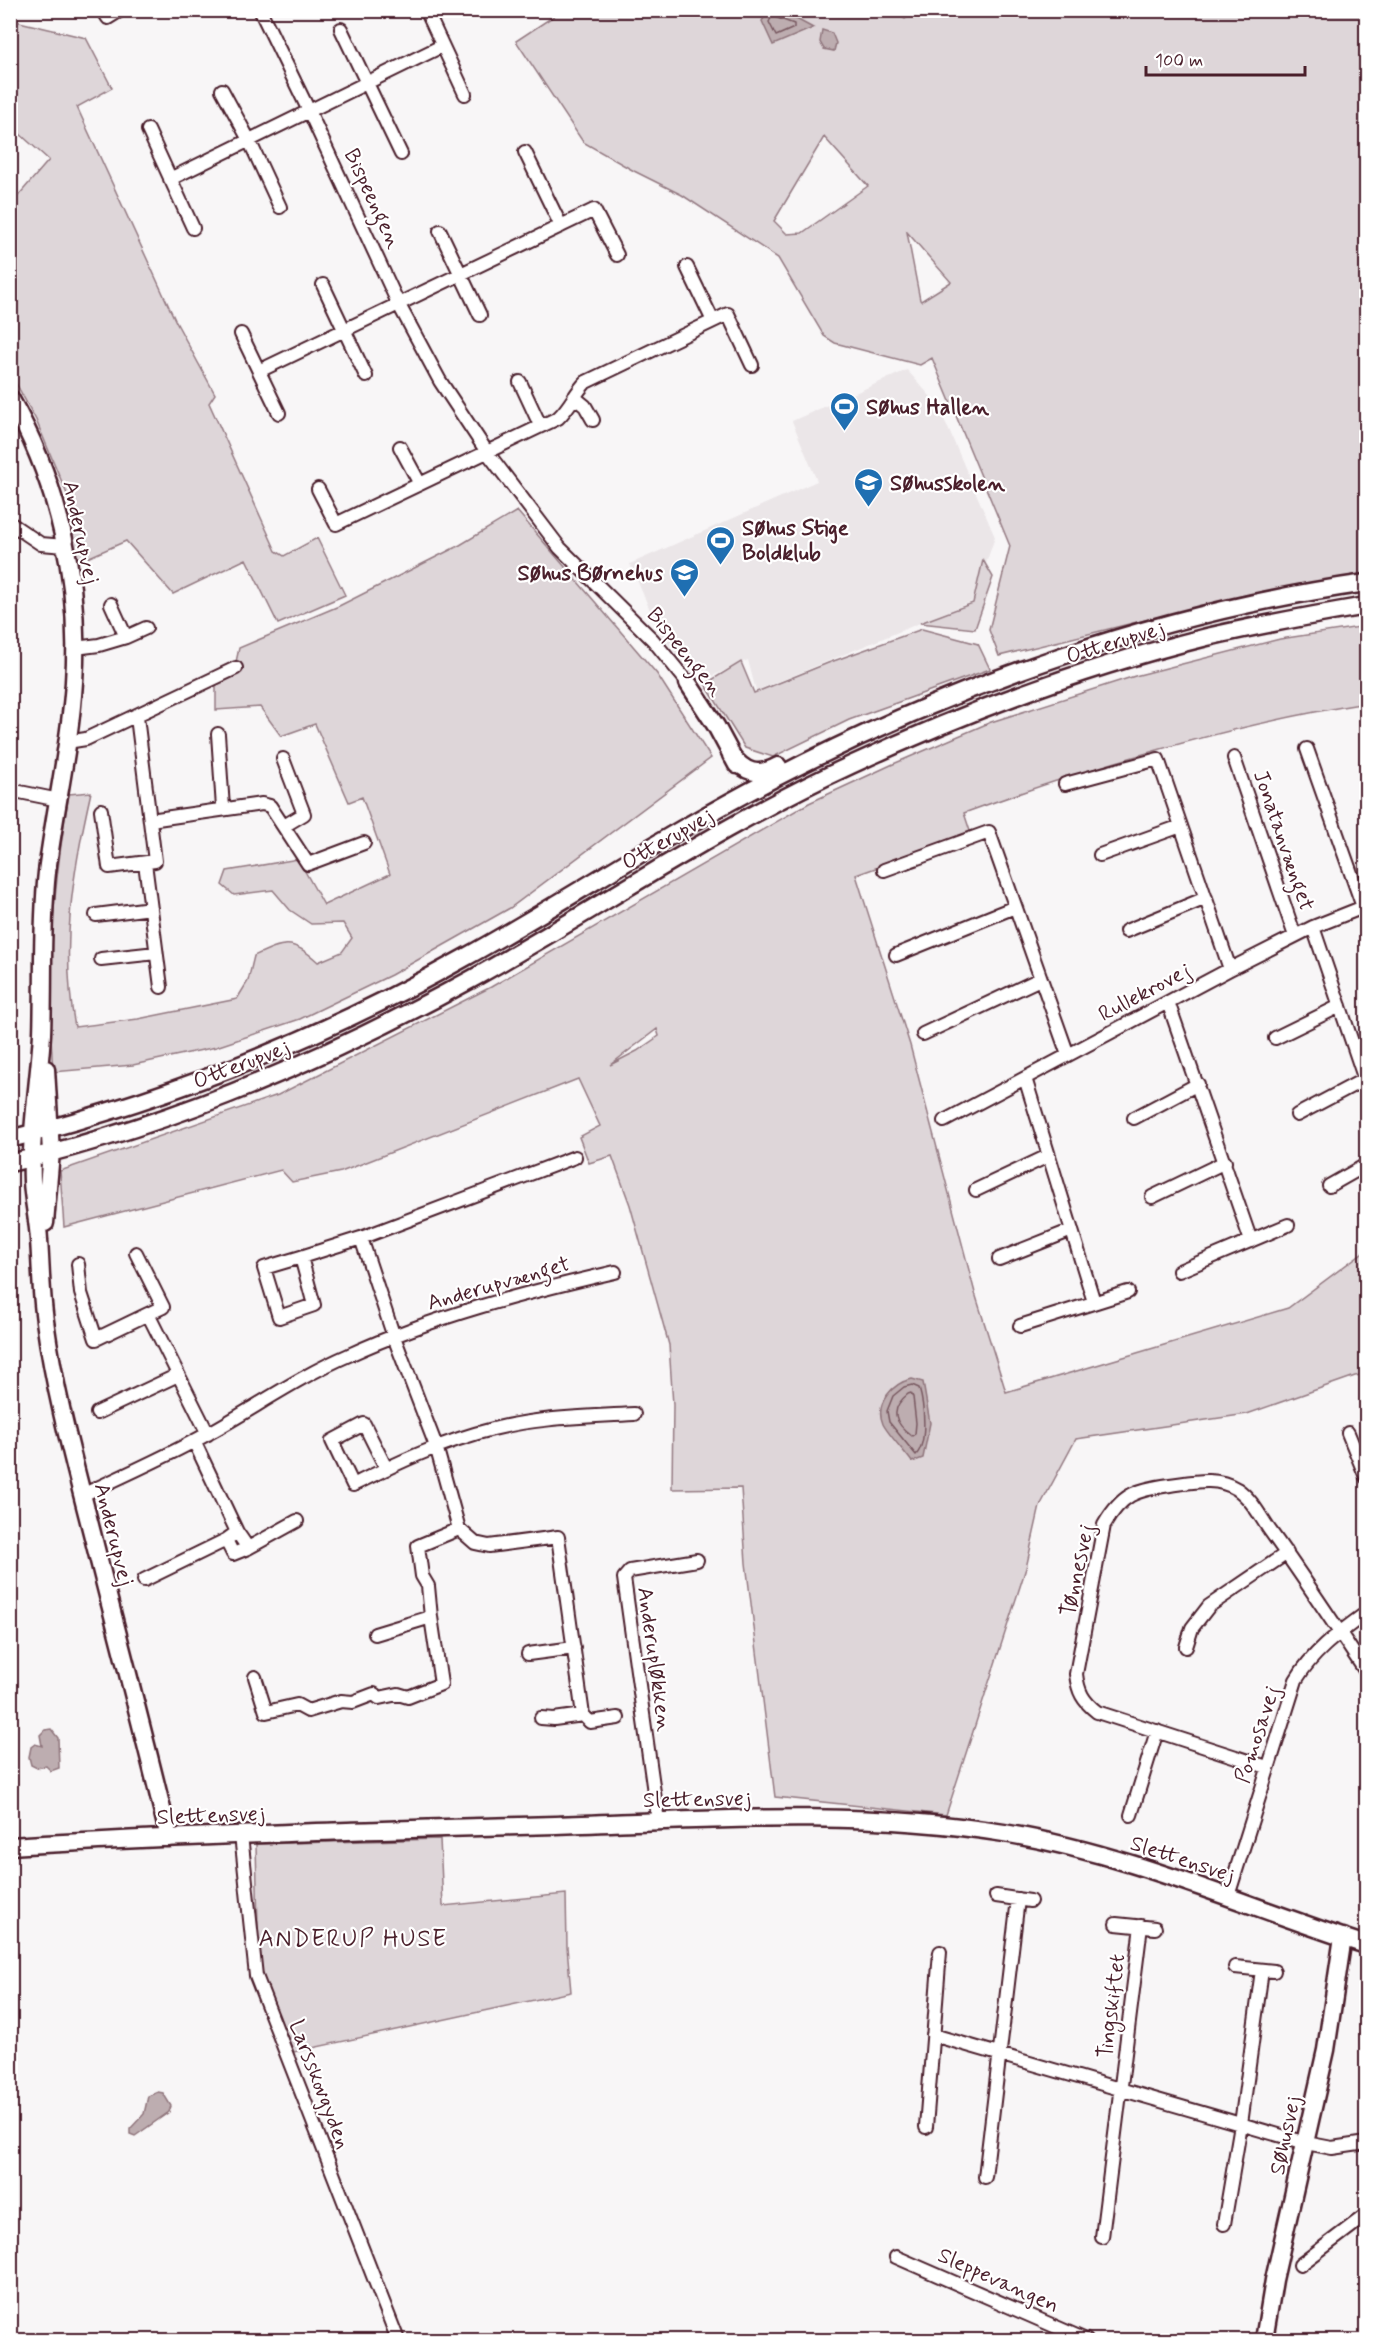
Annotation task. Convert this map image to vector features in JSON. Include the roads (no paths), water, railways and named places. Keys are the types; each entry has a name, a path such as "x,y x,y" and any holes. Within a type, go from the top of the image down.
{"street":[{"path":"103,10 108,18 121,10"},
{"name":"Bispeengen","path":"260,10 398,303 440,381 487,452 561,548 653,640 688,683 716,726 760,811"},
{"path":"426,10 465,94"},
{"name":"Bispeengen","path":"341,29 401,154"},
{"path":"171,178 442,46"},
{"path":"222,90 249,140 280,207"},
{"path":"148,130 193,228"},
{"path":"525,152 561,226"},
{"path":"259,371 594,210 617,255"},
{"name":"Bispeengen","path":"440,231 480,315"},
{"path":"687,267 713,321"},
{"path":"323,285 366,376"},
{"path":"318,489 336,524 558,418 586,382 728,314 752,365"},
{"path":"241,334 279,413"},
{"path":"520,382 540,425"},
{"path":"574,397 585,406 593,420"},
{"name":"Anderupvej","path":"10,398 24,422 47,476 60,518 73,599 75,648 74,681 67,742 47,871 43,919 42,1143 45,1227 39,1237 41,1290 50,1350 82,1496 169,1838"},
{"path":"400,447 420,484"},
{"path":"10,523 41,544 65,546"},
{"name":"Otterupvej","path":"10,1163 42,1143 120,1108 300,1039 461,960 676,832 838,746 1024,670 1126,637 1200,615 1302,592 1366,583"},
{"name":"Anderupvej","path":"111,604 126,637"},
{"name":"Otterupvej","path":"10,1139 42,1143 126,1130 220,1096 309,1060 394,1020 472,979 760,811 861,760 948,723 1031,691 1122,661 1207,637 1366,606"},
{"path":"75,648 99,645 146,628"},
{"path":"67,742 86,740 236,668"},
{"path":"101,810 108,867 155,861 137,717"},
{"path":"731,755 746,770 760,774 844,734 907,717"},
{"path":"219,734 223,808"},
{"path":"1307,749 1365,907"},
{"name":"Jonatanvænget","path":"1234,758 1295,936"},
{"path":"283,759 304,814 284,826"},
{"path":"1065,784 1158,759 1230,969"},
{"path":"10,790 58,800"},
{"path":"150,820 262,804 270,806 308,864 364,843"},
{"path":"1100,855 1181,826"},
{"path":"884,870 989,832 1068,1055"},
{"path":"145,863 160,987"},
{"path":"1126,931 1206,898"},
{"path":"896,955 1015,907"},
{"name":"Rullekrovej","path":"944,1121 1230,969 1313,927 1365,907"},
{"path":"96,915 151,908"},
{"path":"1297,1115 1366,1081 1313,927"},
{"path":"101,959 156,952"},
{"path":"923,1034 1040,979"},
{"path":"1168,1002 1251,1241"},
{"path":"1275,1038 1340,1006"},
{"path":"1025,1078 1094,1302"},
{"path":"1134,1118 1198,1084"},
{"path":"10,1150 42,1143"},
{"path":"976,1190 1048,1156"},
{"path":"301,1257 314,1305 279,1317 264,1268 361,1238 575,1157"},
{"path":"1152,1197 1225,1162"},
{"path":"1329,1186 1366,1165"},
{"path":"1179,1271 1288,1225"},
{"path":"999,1259 1072,1230"},
{"path":"361,1238 394,1337 436,1446 459,1529 476,1543 489,1546 558,1537 583,1715 590,1722 618,1718"},
{"path":"78,1264 81,1293 96,1339 163,1307 136,1253"},
{"name":"Anderupvænget","path":"82,1496 208,1434 349,1354 452,1315 545,1288 615,1272"},
{"path":"1020,1326 1128,1292"},
{"path":"148,1314 208,1434"},
{"path":"97,1413 178,1375"},
{"path":"386,1468 364,1424 332,1441 354,1485 436,1446 495,1428 557,1419 634,1414"},
{"path":"1348,1433 1366,1477"},
{"path":"194,1441 237,1532 248,1548"},
{"name":"Tønnesvej","path":"1267,1767 1097,1712 1085,1702 1078,1689 1076,1674 1104,1526 1114,1507 1127,1496 1144,1489 1207,1480 1223,1482 1246,1496 1366,1672"},
{"path":"226,1540 233,1554 297,1521"},
{"path":"255,1677 266,1712 297,1706 308,1711 341,1701 353,1702 374,1694 379,1698 398,1694 408,1697 441,1684 430,1617 428,1586 422,1576 418,1546 459,1529"},
{"path":"144,1580 226,1540 237,1532"},
{"path":"1186,1647 1192,1628 1209,1606 1287,1553"},
{"name":"Anderupløkken","path":"658,1821 624,1578 630,1571 697,1560"},
{"name":"Pomosavej","path":"1228,1896 1296,1680 1318,1649 1366,1613"},
{"path":"375,1634 430,1617"},
{"path":"528,1654 574,1648"},
{"path":"541,1718 554,1719 583,1715"},
{"path":"1131,1815 1157,1731"},
{"name":"Slettensvej","path":"10,1846 242,1835 658,1821 812,1818 887,1820 1004,1833 1075,1848 1180,1878 1366,1945"},
{"name":"Larsskovgyden","path":"242,1835 256,1976 398,2340"},
{"path":"985,2177 1000,2054 1024,1900 996,1896"},
{"name":"Tingskiftet","path":"1116,1924 1155,1928"},
{"name":"Tingskiftet","path":"1102,2237 1141,1926"},
{"name":"Søhusvej","path":"1264,2340 1274,2280 1326,2050 1343,1937"},
{"path":"926,2127 940,1952"},
{"path":"1224,2224 1268,1971 1235,1967"},
{"name":"Tingskiftet","path":"933,2035 1306,2143 1332,2148 1366,2143"},
{"path":"1300,2265 1366,2216"},
{"name":"Sleppevangen","path":"896,2257 1086,2340"}],"water":[{"path":"768,11 789,15 813,28 773,45 762,21"},
{"path":"822,30 832,33 836,43 834,51 824,49 820,42"},
{"path":"912,1379 923,1382 930,1423 923,1458 912,1462 885,1428 881,1409 892,1389"},
{"path":"51,1729 58,1738 59,1768 51,1771 46,1766 37,1768 31,1765 29,1757 31,1747 35,1744 42,1746 40,1735 45,1730"},
{"path":"158,2092 163,2093 171,2106 169,2112 135,2136 130,2134 130,2129 144,2114 148,2096"}],"place":[{"name":"Søhus Hallen","path":"845,432"},
{"name":"Søhusskolen","path":"869,508"},
{"name":"Søhus Stige Boldklub","path":"721,566"},
{"name":"Søhus Børnehus","path":"684,598"}],"district":[{"name":"ANDERUP HUSE","path":"353,1938"}]}
